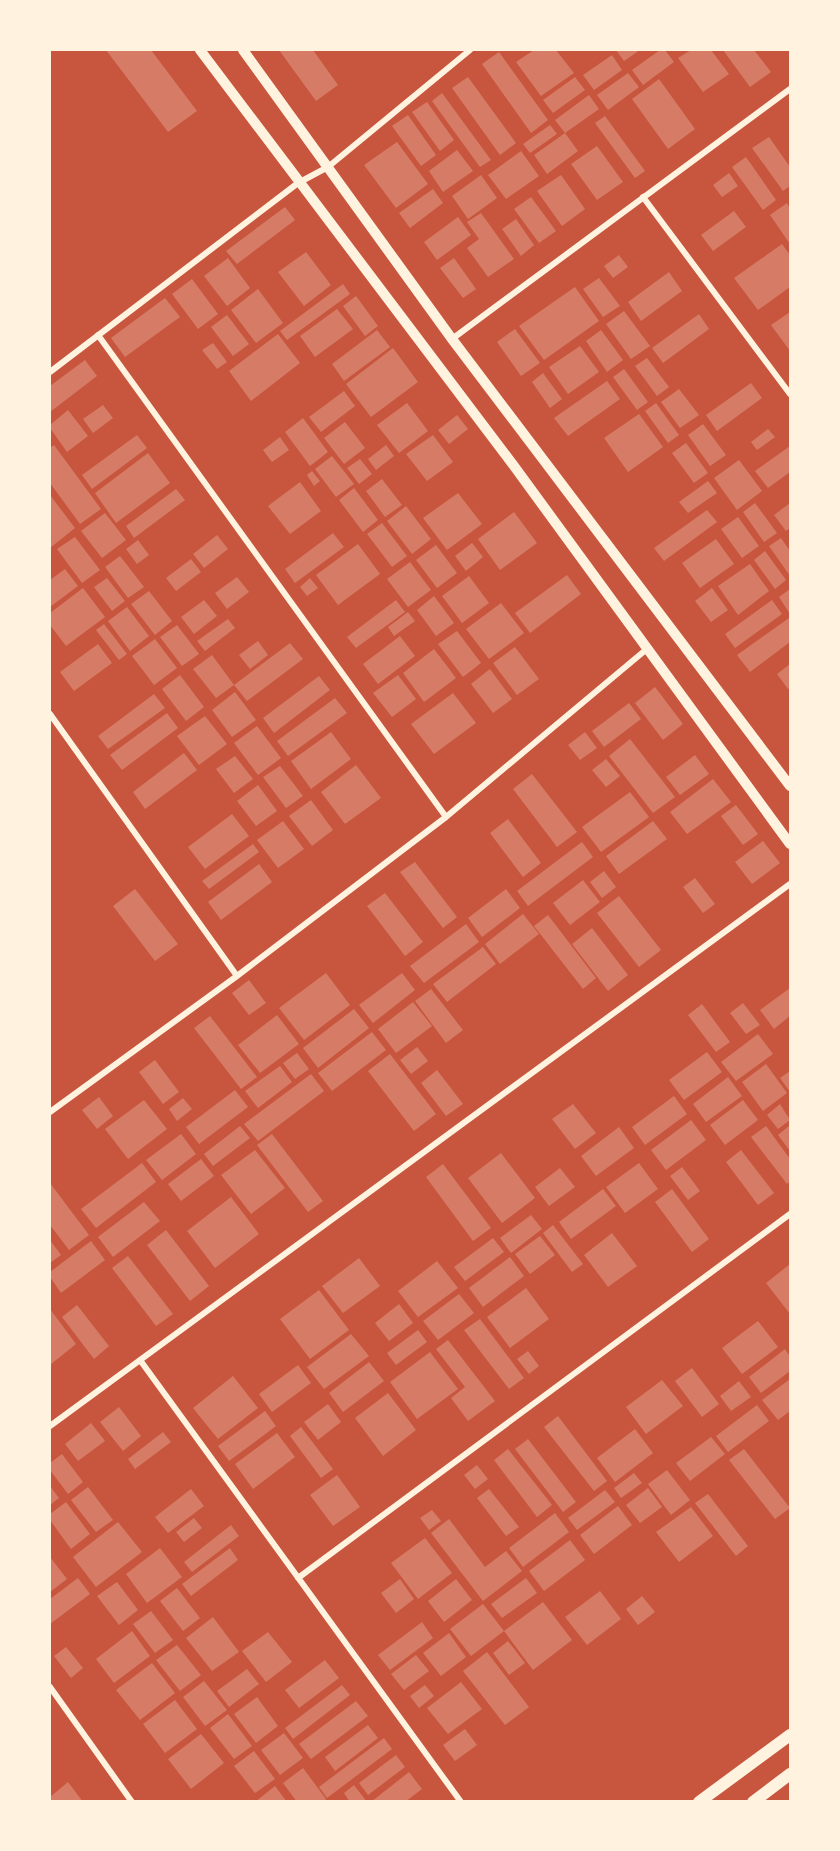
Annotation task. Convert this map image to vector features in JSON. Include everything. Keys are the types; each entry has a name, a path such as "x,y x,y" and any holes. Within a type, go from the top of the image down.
{"main road":[{"path":"699,1802 790,1735"},
{"path":"753,1802 790,1774"}],"street":[{"path":"200,50 298,183 514,466 790,844"},
{"path":"243,50 452,339 790,786"},
{"path":"50,372 298,183 328,167 470,50"},
{"path":"452,339 790,89"},
{"path":"643,197 790,394"},
{"path":"98,335 446,817"},
{"path":"50,1112 237,976 446,817 648,648"},
{"path":"50,714 237,976"},
{"path":"50,1426 790,884"},
{"path":"298,1578 790,1214"},
{"path":"140,1360 461,1802"},
{"path":"50,1687 132,1802"}],"building":[{"path":"106,50 151,50 197,111 168,132"},
{"path":"279,50 313,50 338,85 316,101"},
{"path":"534,50 556,50 574,73 541,96 516,62"},
{"path":"616,50 640,50 624,61"},
{"path":"660,50 665,50 674,62 643,85 632,70"},
{"path":"691,50 711,50 729,74 703,92 678,58"},
{"path":"723,50 754,50 771,72 750,87"},
{"path":"499,52 548,120 531,133 482,64"},
{"path":"612,55 622,70 594,90 583,75"},
{"path":"628,73 639,87 608,110 597,95"},
{"path":"468,77 516,143 500,155 452,88"},
{"path":"575,77 585,90 553,113 543,100"},
{"path":"659,79 695,129 668,149 632,99"},
{"path":"442,93 491,160 480,167 432,101"},
{"path":"589,95 599,109 565,133 555,120"},
{"path":"427,102 454,140 440,151 412,112"},
{"path":"408,115 436,155 421,166 392,126"},
{"path":"605,116 645,171 635,178 595,123"},
{"path":"550,125 557,134 530,153 523,144"},
{"path":"565,133 578,151 547,174 534,155"},
{"path":"769,137 790,167 790,186 783,191 752,148"},
{"path":"397,142 428,184 396,208 364,165"},
{"path":"597,146 623,182 597,200 571,164"},
{"path":"457,150 473,171 443,192 429,171"},
{"path":"521,151 539,176 506,199 488,175"},
{"path":"746,157 776,200 763,210 732,167"},
{"path":"729,173 738,186 722,197 713,185"},
{"path":"481,175 497,198 468,219 452,196"},
{"path":"561,175 585,209 562,226 537,191"},
{"path":"433,189 443,203 410,228 399,213"},
{"path":"531,197 556,231 539,243 514,209"},
{"path":"787,203 790,209 790,244 770,215"},
{"path":"285,207 295,220 237,264 226,251"},
{"path":"734,211 746,227 713,251 701,235"},
{"path":"481,213 514,259 488,277 467,248 479,239 467,222"},
{"path":"458,217 471,235 437,260 424,242"},
{"path":"516,219 534,245 521,256 502,229"},
{"path":"782,244 790,255 790,287 758,310 734,278"},
{"path":"306,252 331,285 304,306 278,272"},
{"path":"619,255 628,267 613,278 604,266"},
{"path":"228,258 250,288 227,306 204,276"},
{"path":"454,258 476,289 463,298 440,268"},
{"path":"669,272 682,291 641,321 628,302"},
{"path":"599,278 620,306 603,317 583,289"},
{"path":"192,279 218,314 198,329 172,294"},
{"path":"343,284 350,294 287,340 280,331"},
{"path":"575,287 599,321 544,360 519,326"},
{"path":"258,289 283,323 256,343 231,310"},
{"path":"356,296 378,326 365,336 343,306"},
{"path":"165,298 180,317 125,357 111,338"},
{"path":"337,309 353,329 315,357 300,336"},
{"path":"624,311 650,346 631,359 606,324"},
{"path":"790,312 790,351 771,325"},
{"path":"699,314 709,329 663,363 652,348"},
{"path":"227,315 249,344 233,356 211,327"},
{"path":"515,329 540,363 521,376 497,342"},
{"path":"377,330 390,347 344,381 332,364"},
{"path":"601,330 623,360 607,372 586,341"},
{"path":"278,334 300,363 251,401 229,371"},
{"path":"213,343 227,362 217,369 202,350"},
{"path":"580,346 599,372 568,394 549,367"},
{"path":"393,348 418,382 371,417 346,384"},
{"path":"647,358 669,387 657,396 635,366"},
{"path":"85,360 97,376 50,412 50,386"},
{"path":"624,369 648,402 637,410 613,377"},
{"path":"543,373 562,399 550,408 532,382"},
{"path":"607,381 620,399 568,436 554,418"},
{"path":"751,383 762,398 717,431 706,415"},
{"path":"679,389 699,415 680,428 661,402"},
{"path":"344,391 355,406 321,432 309,417"},
{"path":"407,403 428,431 399,453 377,425"},
{"path":"656,403 679,435 668,443 645,411"},
{"path":"103,405 113,418 93,433 83,419"},
{"path":"68,410 88,436 67,452 50,425"},
{"path":"639,414 663,447 628,472 604,438"},
{"path":"457,415 468,429 449,444 438,430"},
{"path":"303,418 328,452 310,466 285,432"},
{"path":"345,422 365,448 344,464 324,438"},
{"path":"703,424 726,455 710,466 688,435"},
{"path":"768,429 775,437 757,450 751,442"},
{"path":"137,435 147,448 92,489 82,475"},
{"path":"433,435 453,462 427,481 406,454"},
{"path":"280,437 289,450 272,462 263,450"},
{"path":"686,443 708,473 694,483 672,453"},
{"path":"54,445 101,509 80,524 50,483 50,448"},
{"path":"386,445 394,456 376,470 368,459"},
{"path":"790,446 790,472 768,488 755,471"},
{"path":"148,453 170,483 116,523 95,493"},
{"path":"332,456 354,484 336,497 315,469"},
{"path":"360,459 372,474 359,484 347,468"},
{"path":"739,460 762,491 737,510 714,478"},
{"path":"312,471 320,481 314,486 307,475"},
{"path":"382,479 402,505 385,517 366,491"},
{"path":"708,481 717,493 688,513 679,502"},
{"path":"300,482 321,511 290,534 268,506"},
{"path":"354,488 378,520 363,532 339,500"},
{"path":"176,489 185,500 134,538 126,526"},
{"path":"458,493 482,524 447,550 423,518"},
{"path":"50,495 75,528 50,548"},
{"path":"755,503 777,533 764,542 743,512"},
{"path":"790,503 790,528 786,531 774,515"},
{"path":"406,506 431,539 412,554 387,521"},
{"path":"707,510 717,522 664,561 654,548"},
{"path":"514,512 537,543 500,570 478,539"},
{"path":"105,513 126,540 102,558 81,531"},
{"path":"738,517 759,546 742,558 721,529"},
{"path":"382,523 407,556 392,567 367,534"},
{"path":"333,533 344,547 295,583 285,569"},
{"path":"217,535 228,549 204,568 193,554"},
{"path":"75,537 100,570 82,583 57,549"},
{"path":"781,538 790,551 790,576 769,546"},
{"path":"716,539 734,564 700,588 682,563"},
{"path":"138,540 149,555 137,564 126,549"},
{"path":"472,543 483,557 466,571 455,556"},
{"path":"358,544 380,574 338,605 316,575"},
{"path":"436,545 457,573 437,588 416,560"},
{"path":"765,551 786,580 775,589 754,560"},
{"path":"120,556 144,587 128,598 105,567"},
{"path":"191,559 201,572 176,591 166,578"},
{"path":"410,562 431,590 408,607 387,579"},
{"path":"750,564 769,591 738,615 718,586"},
{"path":"65,569 78,586 50,607 50,580"},
{"path":"567,575 581,594 530,633 515,613"},
{"path":"469,576 489,603 462,623 442,596"},
{"path":"237,577 249,592 227,609 215,593"},
{"path":"107,578 125,601 112,611 94,587"},
{"path":"310,578 318,588 307,596 300,587"},
{"path":"83,588 105,617 66,646 50,625 50,613"},
{"path":"712,588 728,610 711,622 695,601"},
{"path":"790,589 790,614 779,597"},
{"path":"149,591 172,621 155,635 131,604"},
{"path":"434,596 454,623 436,636 417,610"},
{"path":"204,600 217,616 194,634 181,617"},
{"path":"396,600 405,612 356,648 347,637"},
{"path":"772,600 782,614 735,648 725,634"},
{"path":"501,603 524,633 489,659 466,629"},
{"path":"127,607 149,636 130,651 108,621"},
{"path":"408,612 415,621 394,636 388,627"},
{"path":"789,618 790,642 750,672 737,655"},
{"path":"228,619 235,628 205,651 197,641"},
{"path":"104,624 127,654 119,660 96,630"},
{"path":"177,625 199,654 182,666 160,637"},
{"path":"457,631 481,663 463,677 438,644"},
{"path":"400,636 415,656 378,684 363,664"},
{"path":"155,639 177,668 154,685 132,656"},
{"path":"258,641 268,655 250,669 239,655"},
{"path":"290,643 303,659 247,701 234,685"},
{"path":"98,644 112,663 74,691 60,672"},
{"path":"515,647 539,679 517,695 493,663"},
{"path":"434,649 456,678 424,702 403,673"},
{"path":"212,655 234,685 216,698 193,669"},
{"path":"790,664 790,688 788,689 777,674"},
{"path":"490,669 512,699 493,713 471,684"},
{"path":"180,675 204,707 186,721 162,689"},
{"path":"398,675 416,699 392,717 373,693"},
{"path":"319,676 330,690 274,733 263,718"},
{"path":"655,687 683,724 663,740 635,703"},
{"path":"235,692 256,720 232,737 212,710"},
{"path":"453,693 476,723 434,754 411,724"},
{"path":"154,694 165,708 108,749 98,736"},
{"path":"335,698 347,713 288,756 277,741"},
{"path":"629,703 641,719 604,747 592,731"},
{"path":"167,713 178,728 122,770 110,755"},
{"path":"205,716 227,744 199,765 177,736"},
{"path":"257,726 281,758 258,775 234,743"},
{"path":"331,732 351,759 311,789 291,761"},
{"path":"585,732 597,748 580,760 568,745"},
{"path":"630,739 675,797 653,813 609,756"},
{"path":"184,753 197,770 145,809 133,792"},
{"path":"695,755 709,774 680,795 666,777"},
{"path":"235,756 253,779 234,793 216,769"},
{"path":"606,759 620,776 606,787 592,770"},
{"path":"356,765 381,798 345,824 321,792"},
{"path":"280,766 303,796 286,808 263,777"},
{"path":"532,774 577,832 557,847 513,789"},
{"path":"713,779 731,802 687,834 670,812"},
{"path":"258,785 277,811 256,826 237,801"},
{"path":"630,792 649,817 601,852 582,827"},
{"path":"311,800 333,830 312,846 289,816"},
{"path":"736,805 758,834 743,845 721,816"},
{"path":"232,814 249,836 205,869 188,847"},
{"path":"508,819 541,863 523,877 490,833"},
{"path":"283,821 304,849 278,868 257,840"},
{"path":"653,821 667,839 619,874 606,856"},
{"path":"763,841 780,863 752,884 735,862"},
{"path":"582,842 593,857 528,906 517,891"},
{"path":"253,844 259,852 209,889 202,881"},
{"path":"415,862 457,917 443,928 400,872"},
{"path":"259,864 272,882 221,920 208,902"},
{"path":"604,871 616,887 602,898 590,882"},
{"path":"695,878 715,904 703,913 683,887"},
{"path":"583,880 600,902 570,925 553,903"},
{"path":"135,889 178,944 155,961 113,906"},
{"path":"506,889 520,908 482,937 468,918"},
{"path":"385,893 423,942 405,956 367,906"},
{"path":"619,896 661,950 639,967 597,913"},
{"path":"523,914 539,934 500,964 485,944"},
{"path":"548,915 596,978 583,989 534,926"},
{"path":"466,924 479,942 424,983 410,966"},
{"path":"592,928 628,975 608,991 572,944"},
{"path":"483,947 496,964 447,1002 433,984"},
{"path":"326,973 350,1005 304,1040 279,1008"},
{"path":"402,973 415,990 373,1023 359,1005"},
{"path":"249,980 266,1003 249,1015 232,993"},
{"path":"790,988 790,1016 774,1029 760,1010"},
{"path":"431,989 463,1030 446,1043 415,1001"},
{"path":"413,1002 432,1026 396,1053 378,1029"},
{"path":"743,1003 760,1025 746,1034 730,1013"},
{"path":"702,1004 730,1042 716,1052 688,1015"},
{"path":"354,1009 369,1028 318,1068 303,1048"},
{"path":"277,1015 299,1044 260,1073 238,1045"},
{"path":"210,1016 257,1077 241,1089 194,1028"},
{"path":"372,1032 386,1050 332,1091 318,1073"},
{"path":"758,1034 773,1054 736,1081 721,1062"},
{"path":"417,1047 428,1061 411,1074 400,1060"},
{"path":"707,1052 722,1072 684,1100 669,1080"},
{"path":"297,1053 309,1069 295,1079 283,1063"},
{"path":"390,1054 436,1114 414,1131 368,1071"},
{"path":"155,1060 179,1092 163,1104 139,1072"},
{"path":"766,1064 787,1093 763,1111 742,1082"},
{"path":"280,1066 292,1082 258,1108 245,1091"},
{"path":"437,1070 463,1104 446,1116 421,1083"},
{"path":"790,1071 790,1092 780,1078"},
{"path":"311,1074 324,1091 258,1141 244,1124"},
{"path":"728,1077 742,1096 706,1122 693,1104"},
{"path":"235,1090 248,1107 199,1144 186,1127"},
{"path":"674,1096 687,1114 645,1145 632,1127"},
{"path":"99,1097 113,1116 97,1129 82,1110"},
{"path":"183,1098 192,1109 177,1121 169,1109"},
{"path":"144,1100 167,1129 128,1159 105,1129"},
{"path":"743,1100 758,1120 725,1145 710,1125"},
{"path":"573,1104 596,1133 575,1149 552,1119"},
{"path":"780,1104 790,1120 778,1129 767,1115"},
{"path":"691,1120 706,1140 666,1170 651,1150"},
{"path":"790,1125 790,1151 778,1135"},
{"path":"240,1126 250,1138 213,1166 204,1154"},
{"path":"766,1126 790,1159 790,1181 787,1184 751,1137"},
{"path":"619,1127 634,1148 596,1176 581,1156"},
{"path":"181,1134 196,1154 162,1180 146,1160"},
{"path":"272,1134 323,1201 308,1212 257,1145"},
{"path":"255,1150 285,1188 251,1214 221,1175"},
{"path":"741,1150 774,1193 758,1205 726,1162"},
{"path":"501,1153 535,1198 502,1223 468,1178"},
{"path":"201,1159 214,1176 181,1201 168,1184"},
{"path":"142,1163 156,1182 96,1228 81,1209"},
{"path":"639,1163 658,1189 625,1213 606,1187"},
{"path":"443,1164 491,1228 473,1241 426,1177"},
{"path":"682,1167 700,1191 688,1200 670,1176"},
{"path":"560,1168 575,1187 549,1206 535,1187"},
{"path":"50,1183 89,1235 69,1250 50,1225"},
{"path":"603,1189 616,1206 571,1239 559,1222"},
{"path":"672,1189 709,1239 692,1252 655,1202"},
{"path":"231,1197 259,1234 215,1268 187,1231"},
{"path":"144,1202 160,1221 113,1257 98,1237"},
{"path":"531,1215 542,1229 511,1253 500,1238"},
{"path":"553,1225 583,1264 572,1272 543,1233"},
{"path":"166,1230 209,1286 190,1301 147,1245"},
{"path":"612,1233 637,1266 608,1287 584,1255"},
{"path":"540,1236 555,1255 530,1274 515,1254"},
{"path":"493,1238 504,1252 465,1281 454,1267"},
{"path":"50,1240 61,1255 50,1263"},
{"path":"91,1241 105,1260 61,1293 50,1277 50,1272"},
{"path":"128,1256 173,1314 156,1326 112,1268"},
{"path":"510,1257 524,1276 483,1307 469,1288"},
{"path":"359,1258 380,1286 343,1313 322,1286"},
{"path":"437,1261 458,1288 418,1317 398,1291"},
{"path":"790,1264 790,1314 766,1283"},
{"path":"526,1288 549,1319 510,1348 487,1317"},
{"path":"319,1290 349,1330 310,1359 280,1319"},
{"path":"459,1294 474,1313 438,1340 423,1321"},
{"path":"399,1304 413,1323 389,1341 375,1323"},
{"path":"77,1305 109,1346 94,1359 62,1317"},
{"path":"50,1309 76,1344 50,1365"},
{"path":"480,1319 524,1378 509,1389 464,1330"},
{"path":"758,1321 778,1347 742,1374 722,1348"},
{"path":"418,1330 427,1342 396,1365 387,1353"},
{"path":"351,1334 369,1356 324,1389 307,1367"},
{"path":"448,1340 495,1401 468,1421 451,1398 465,1387 436,1349"},
{"path":"785,1349 790,1357 790,1371 761,1393 749,1377"},
{"path":"528,1351 539,1366 529,1374 517,1359"},
{"path":"430,1352 458,1389 417,1419 390,1382"},
{"path":"369,1362 384,1381 343,1412 329,1393"},
{"path":"298,1365 311,1383 272,1412 259,1394"},
{"path":"692,1368 719,1404 702,1417 675,1381"},
{"path":"233,1376 258,1408 218,1439 193,1408"},
{"path":"790,1379 790,1411 778,1420 762,1400"},
{"path":"662,1380 683,1406 646,1434 626,1407"},
{"path":"739,1381 751,1397 731,1411 720,1396"},
{"path":"388,1393 416,1430 383,1456 355,1418"},
{"path":"328,1404 341,1422 318,1440 304,1422"},
{"path":"757,1405 769,1421 728,1452 716,1436"},
{"path":"119,1407 141,1436 123,1451 100,1422"},
{"path":"265,1411 276,1426 229,1461 218,1446"},
{"path":"558,1416 607,1481 594,1491 544,1427"},
{"path":"91,1423 105,1441 78,1461 65,1444"},
{"path":"301,1427 333,1469 321,1478 290,1436"},
{"path":"635,1429 653,1453 615,1482 597,1458"},
{"path":"163,1432 171,1442 135,1469 128,1459"},
{"path":"277,1433 295,1457 253,1489 235,1464"},
{"path":"711,1437 725,1454 690,1481 676,1463"},
{"path":"528,1439 576,1502 563,1512 515,1449"},
{"path":"508,1449 552,1505 537,1517 494,1460"},
{"path":"744,1449 790,1508 775,1519 729,1460"},
{"path":"62,1454 83,1482 68,1494 50,1470 50,1463"},
{"path":"477,1465 488,1479 475,1489 464,1475"},
{"path":"667,1470 690,1500 671,1515 648,1484"},
{"path":"634,1473 642,1483 621,1498 614,1488"},
{"path":"337,1475 360,1507 333,1526 310,1495"},
{"path":"50,1486 59,1498 50,1505"},
{"path":"88,1487 113,1520 96,1532 71,1500"},
{"path":"648,1488 662,1507 640,1523 626,1505"},
{"path":"191,1489 204,1506 168,1533 155,1517"},
{"path":"489,1489 519,1527 506,1536 477,1498"},
{"path":"605,1490 615,1502 577,1530 568,1518"},
{"path":"708,1494 748,1546 736,1556 695,1503"},
{"path":"66,1502 90,1534 71,1549 50,1520 50,1514"},
{"path":"618,1506 632,1525 594,1554 580,1535"},
{"path":"691,1507 713,1536 679,1562 656,1532"},
{"path":"432,1510 441,1521 429,1530 420,1518"},
{"path":"555,1513 569,1532 523,1567 509,1548"},
{"path":"194,1518 202,1528 184,1542 176,1532"},
{"path":"449,1519 485,1567 506,1551 522,1571 483,1601 431,1533"},
{"path":"118,1522 142,1552 96,1587 73,1557"},
{"path":"231,1525 239,1536 192,1572 184,1562"},
{"path":"425,1538 452,1573 418,1599 391,1563"},
{"path":"570,1540 585,1560 544,1591 529,1571"},
{"path":"160,1548 182,1577 147,1603 126,1574"},
{"path":"230,1548 238,1560 191,1596 182,1584"},
{"path":"50,1557 67,1579 50,1592"},
{"path":"78,1578 90,1594 50,1624 50,1599"},
{"path":"526,1578 537,1593 502,1618 491,1604"},
{"path":"400,1579 414,1599 396,1613 381,1593"},
{"path":"456,1579 472,1600 444,1622 428,1601"},
{"path":"117,1582 138,1610 119,1625 97,1596"},
{"path":"177,1588 200,1618 183,1631 160,1601"},
{"path":"600,1591 621,1619 587,1645 565,1617"},
{"path":"642,1596 655,1612 638,1625 626,1609"},
{"path":"543,1602 572,1640 533,1670 504,1631"},
{"path":"483,1604 504,1631 471,1656 450,1629"},
{"path":"151,1611 173,1640 155,1653 133,1624"},
{"path":"213,1617 239,1652 212,1671 186,1638"},
{"path":"422,1622 433,1638 390,1670 378,1655"},
{"path":"132,1631 150,1656 114,1683 96,1659"},
{"path":"268,1632 292,1662 266,1682 242,1651"},
{"path":"449,1633 466,1657 441,1676 423,1653"},
{"path":"508,1641 525,1663 509,1675 493,1653"},
{"path":"177,1645 201,1675 180,1691 156,1660"},
{"path":"66,1647 83,1668 71,1678 54,1656"},
{"path":"487,1652 529,1707 505,1725 463,1671"},
{"path":"416,1655 429,1671 404,1690 391,1674"},
{"path":"325,1660 339,1678 299,1708 285,1690"},
{"path":"152,1663 175,1693 140,1720 116,1690"},
{"path":"247,1669 259,1684 229,1707 217,1691"},
{"path":"204,1681 227,1710 205,1726 183,1697"},
{"path":"461,1682 482,1709 448,1734 427,1708"},
{"path":"342,1685 350,1695 293,1739 285,1728"},
{"path":"425,1685 434,1696 419,1708 410,1696"},
{"path":"257,1697 278,1726 256,1743 234,1714"},
{"path":"175,1700 197,1729 165,1753 143,1724"},
{"path":"356,1701 368,1716 311,1759 299,1744"},
{"path":"228,1714 252,1746 234,1759 210,1728"},
{"path":"368,1725 378,1738 335,1771 325,1757"},
{"path":"465,1729 477,1745 455,1761 443,1745"},
{"path":"284,1733 303,1758 280,1775 261,1750"},
{"path":"201,1734 224,1763 191,1789 168,1759"},
{"path":"384,1738 392,1749 327,1798 319,1787"},
{"path":"254,1751 275,1779 255,1793 234,1766"},
{"path":"396,1755 405,1767 368,1795 359,1783"},
{"path":"303,1768 326,1799 324,1802 297,1802 283,1783"},
{"path":"409,1772 422,1789 405,1802 371,1802"},
{"path":"68,1782 83,1802 50,1802 50,1797"},
{"path":"354,1785 367,1802 350,1802 344,1793"},
{"path":"275,1786 287,1802 255,1802"}]}
